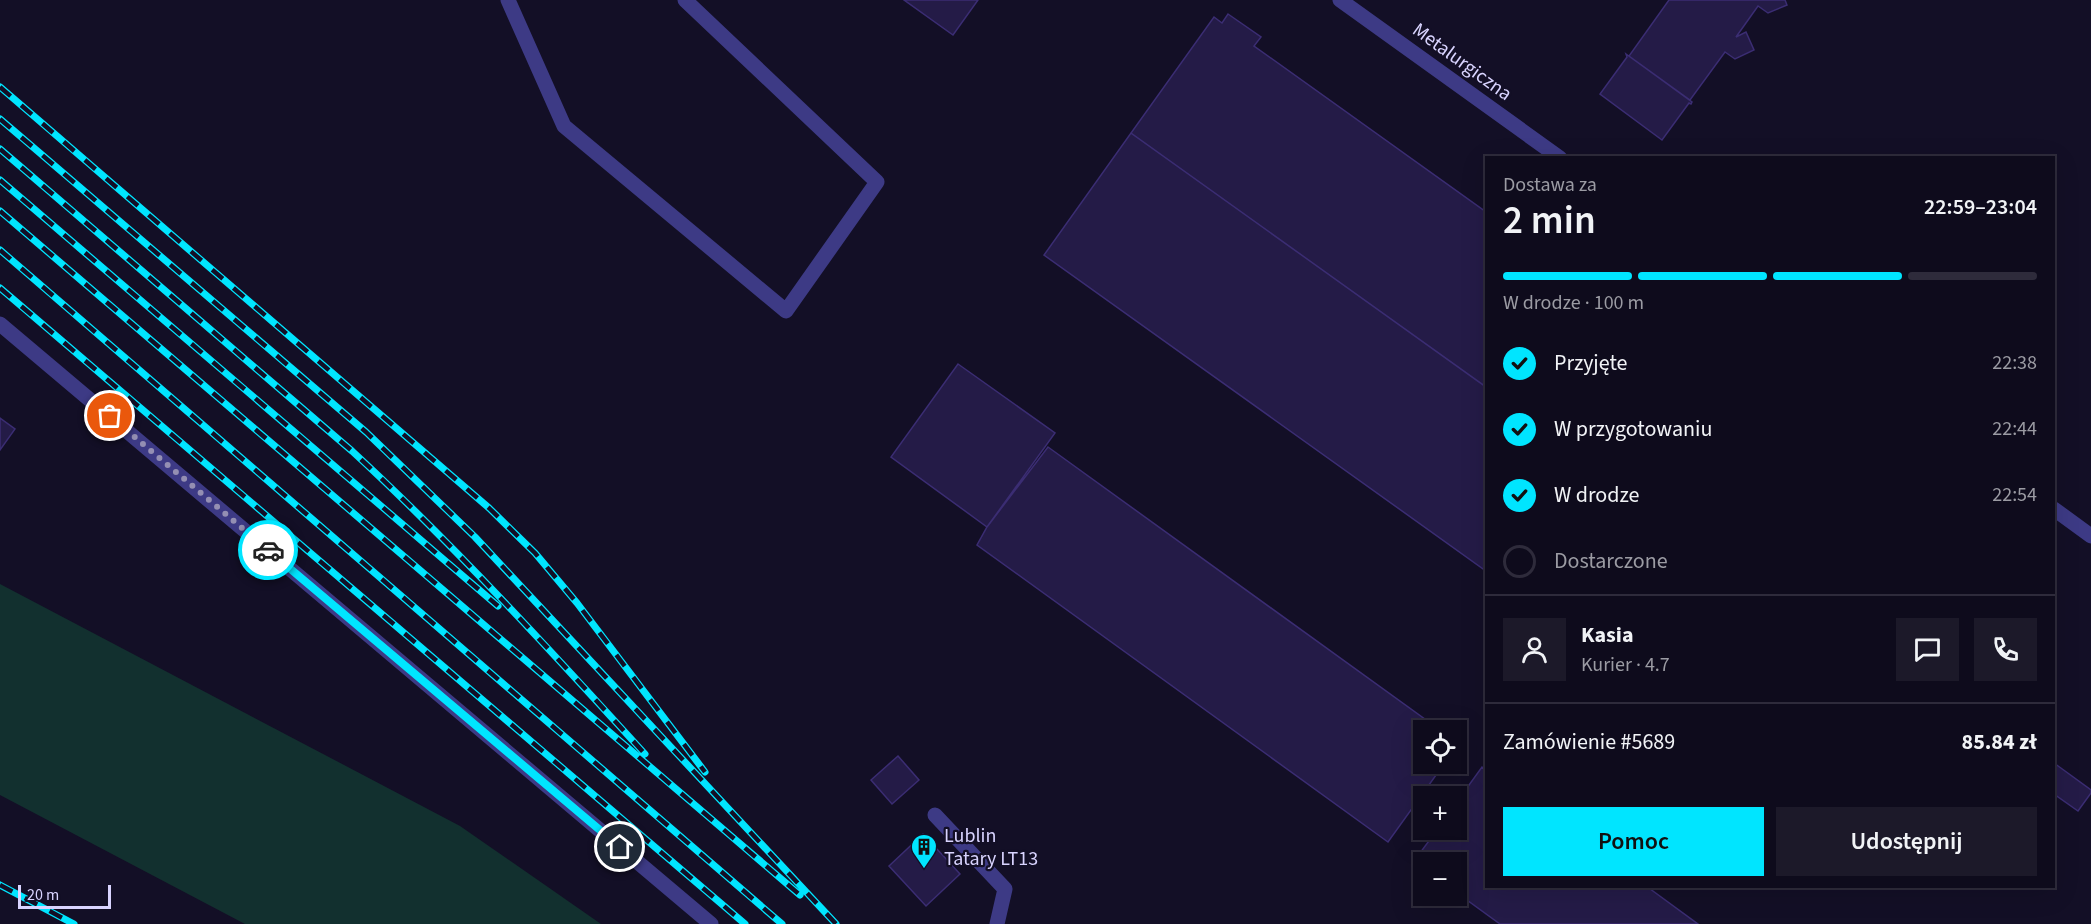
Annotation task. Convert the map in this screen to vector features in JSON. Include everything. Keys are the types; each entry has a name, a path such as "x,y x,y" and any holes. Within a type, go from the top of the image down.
{"street":[{"path":"508,0 564,126 786,311 877,182 685,0"},
{"name":"Metalurgiczna","path":"1340,0 1557,156"},
{"path":"0,324 711,924"},
{"path":"2055,510 2091,536"},
{"path":"935,815 1005,890 997,924"}],"green space":[{"path":"0,584 460,826 601,924 245,924 0,795"}],"building":[{"path":"904,0 978,0 953,35"},
{"path":"1669,0 1785,0 1787,5 1768,13 1758,6 1736,37 1746,32 1754,50 1735,59 1725,52 1690,100 1629,56"},
{"path":"1228,14 1261,37 1254,46 1485,211 1485,386 1131,133 1214,17 1222,23"},
{"path":"1626,54 1692,102 1662,140 1600,94 1627,57"},
{"path":"1131,133 1485,386 1485,570 1044,255"},
{"path":"958,364 1055,433 987,527 891,457"},
{"path":"0,418 15,429 0,450"},
{"path":"1048,447 1426,720 1413,720 1413,774 1437,774 1428,786 1413,786 1413,807 1388,842 977,545 987,527"},
{"path":"898,756 919,780 892,804 871,780"},
{"path":"2055,764 2091,790 2078,811 2055,795"},
{"path":"1482,767 1485,769 1485,888 1649,888 1698,924 1500,924 1467,900 1467,852 1421,852 1430,840 1467,840 1467,788"},
{"name":"Lublin Tatary LT13","path":"923,834 960,874 926,906 889,866"}],"railway":[{"path":"0,87 489,508 535,553 577,603 705,772"},
{"path":"0,119 366,432 475,537 836,924"},
{"path":"0,149 352,451 465,561 645,754"},
{"path":"0,180 498,606"},
{"path":"0,211 800,895"},
{"path":"0,250 782,924"},
{"path":"0,288 745,924"},
{"path":"0,885 74,924"}],"way so far":[{"path":"110,416 268,550"}],"place":[{"name":"Lublin Tatary LT13","path":"924,870"}],"route":[{"path":"268,550 620,847"}]}
